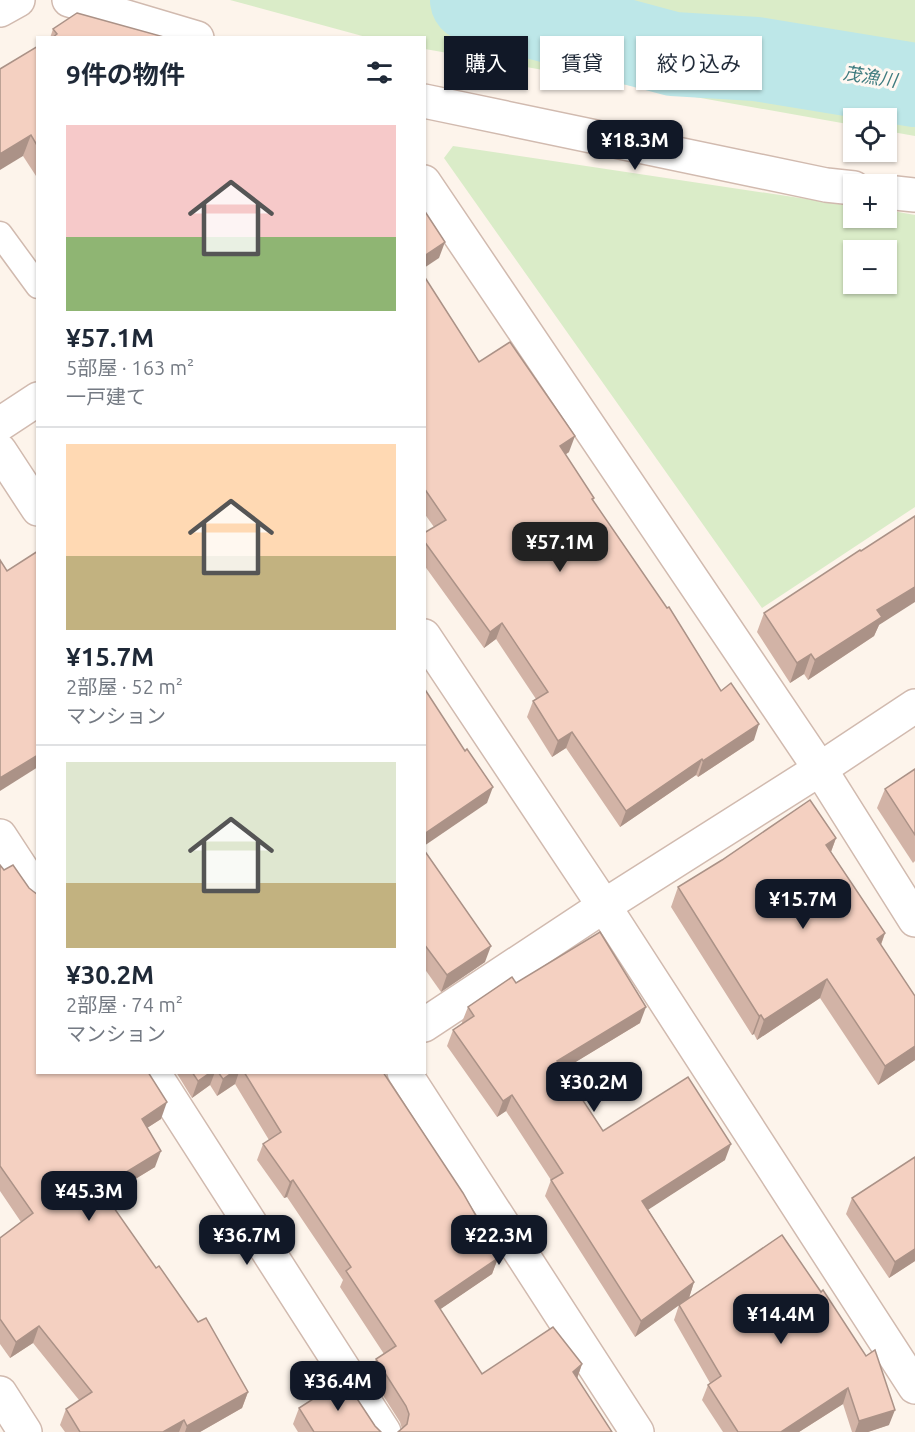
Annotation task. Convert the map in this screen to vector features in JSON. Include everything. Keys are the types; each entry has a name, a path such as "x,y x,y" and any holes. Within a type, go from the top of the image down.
{"street":[{"path":"0,10 18,0"},
{"path":"69,0 190,36"},
{"path":"426,101 843,187"},
{"path":"426,185 820,770 915,920"},
{"path":"897,193 915,195"},
{"path":"0,424 36,400"},
{"path":"0,451 36,506"},
{"path":"426,639 604,906 915,1387"},
{"path":"426,1024 604,906 820,770 915,706"},
{"path":"0,836 36,891"},
{"path":"154,1074 384,1432"},
{"path":"405,1074 637,1432"},
{"path":"0,1393 25,1432"}],"lane":[{"path":"0,234 36,283"}],"green space":[{"path":"230,0 915,0 915,136 897,133 897,108 843,108 843,123 656,90 762,90 762,36 636,36 636,86 624,84 624,36 540,36 540,69 528,67 528,36 444,36 444,52 426,49 426,36 362,36"},
{"path":"453,146 843,204 843,228 897,228 897,212 915,215 915,507 762,608 444,158"}],"building":[{"path":"77,13 160,36 54,36 57,34 53,29"},
{"path":"36,47 36,144 31,135 0,154 0,69"},
{"path":"426,213 445,242 426,255"},
{"path":"426,279 479,362 510,342 575,436 560,446 594,498 592,499 667,608 669,607 721,691 731,683 759,724 703,761 702,759 626,811 572,732 558,741 533,701 548,692 502,623 490,632 426,544 426,532 446,520 426,491"},
{"path":"915,516 915,587 877,610 882,617 815,660 811,654 797,663 764,613"},
{"path":"36,552 36,756 0,778 0,560 7,571"},
{"path":"426,691 465,751 467,749 493,787 426,833"},
{"path":"915,769 915,835 885,789"},
{"path":"810,800 836,838 826,845 885,933 877,939 915,996 915,1046 885,1066 827,979 764,1020 761,1015 759,1016 678,887"},
{"path":"426,853 491,946 447,975 426,947"},
{"path":"0,865 4,870 13,865 29,888 36,893 36,1074 149,1074 167,1102 142,1119 161,1151 100,1188 156,1268 159,1266 198,1322 206,1318 248,1392 187,1426 184,1420 163,1432 80,1432 66,1409 92,1392 39,1326 16,1342 0,1319 0,1238 33,1213 0,1166"},
{"path":"600,932 646,1007 557,1061 603,1131 688,1077 731,1144 642,1201 694,1282 641,1321 551,1180 563,1173 512,1095 503,1101 453,1030 474,1016 468,1007 512,977 516,983"},
{"path":"193,1074 208,1074 198,1081"},
{"path":"219,1074 230,1074 223,1079"},
{"path":"245,1074 384,1074 463,1193 498,1258 435,1301 482,1374 553,1327 582,1364 573,1372 612,1432 398,1432 407,1424 409,1414 376,1359 396,1346 346,1271 351,1267 293,1180 290,1182 263,1144 281,1132"},
{"path":"915,1157 915,1249 895,1262 852,1198"},
{"path":"782,1235 821,1292 823,1290 866,1356 875,1350 895,1410 859,1421 848,1388 781,1432 738,1432 708,1385 721,1376 679,1305"},
{"path":"344,1379 381,1432 314,1432 299,1408"}],"waterway":[{"name":"茂漁川","path":"472,0 673,54 756,59 915,85"}]}
